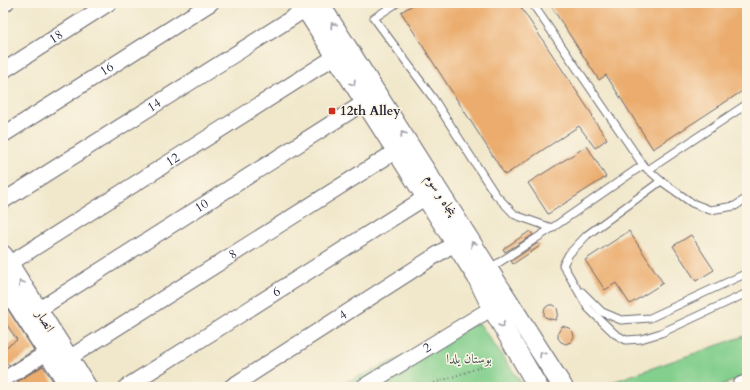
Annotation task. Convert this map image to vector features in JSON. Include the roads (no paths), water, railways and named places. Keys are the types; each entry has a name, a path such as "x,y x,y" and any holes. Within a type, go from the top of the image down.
{"main road":[{"path":"743,387 747,386"}],"street":[{"name":"18","path":"3,71 109,3"},
{"name":"16","path":"3,135 211,3"},
{"name":"پنجاه و سوم","path":"309,5 336,56 455,243 483,273 492,308 538,387"},
{"name":"پنجاه و سوم","path":"309,5 483,273 563,387"},
{"name":"14","path":"3,201 309,5"},
{"name":"12","path":"5,267 336,56"},
{"name":"10","path":"38,310 365,102"},
{"name":"8","path":"69,358 396,151"},
{"name":"6","path":"126,387 426,198"},
{"name":"4","path":"231,387 455,243"},
{"name":"انصار","path":"5,267 38,310 87,387"},
{"name":"انصار","path":"5,267 48,352 70,387"},
{"name":"2","path":"363,387 492,308"},
{"path":"3,380 48,352"}],"lane":[{"path":"397,3 374,18 433,98 495,194 515,215 552,228"},
{"path":"532,3 645,168 692,203 710,210 735,206 747,198"},
{"path":"483,273 747,104"},
{"path":"661,181 587,235 569,254 563,266 588,308 615,334 626,340 641,339 661,333 747,293"},
{"path":"573,283 602,312 621,320 650,318 747,273"}],"place":[{"name":"12th Alley","path":"332,111"}],"park label":[{"name":"بوستان یلدا","path":"469,359"}]}
